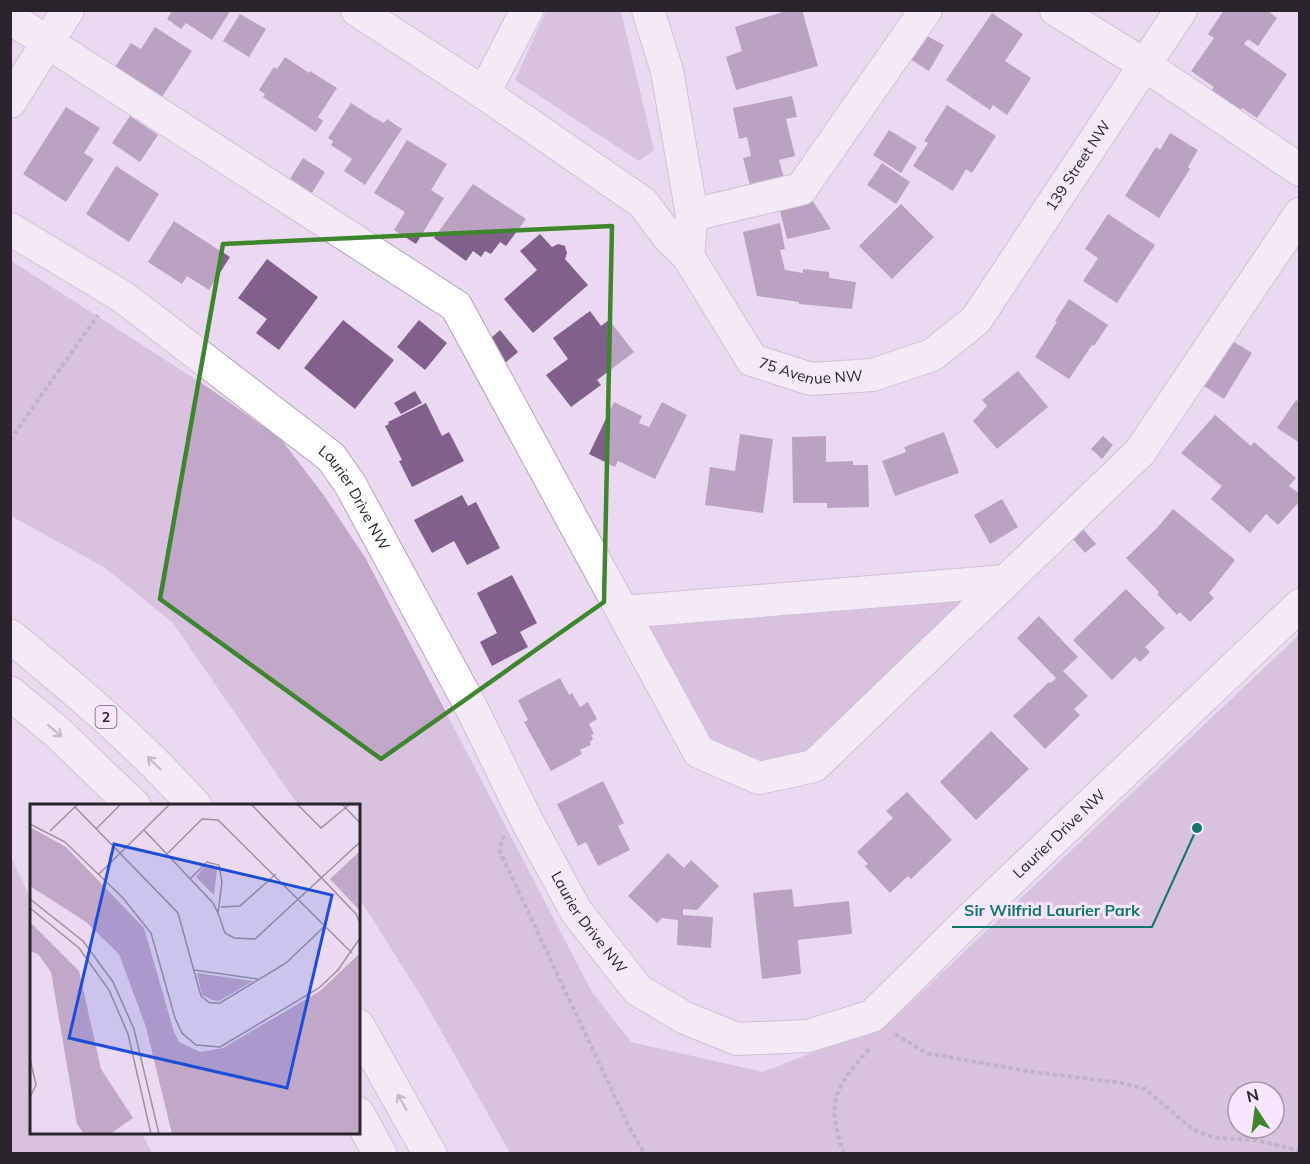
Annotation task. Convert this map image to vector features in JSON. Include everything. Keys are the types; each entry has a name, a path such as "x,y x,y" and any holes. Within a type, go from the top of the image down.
{"highway":[{"name":"2","path":"10,636 81,694 155,764 193,804"},
{"path":"10,693 57,732 132,804"},
{"path":"360,1030 430,1154"},
{"path":"360,1118 380,1154"}],"street":[{"path":"10,102 68,10"},
{"name":"75 Avenue NW","path":"357,10 484,93 644,203 669,238 688,256 752,360 811,379 873,375 932,355 976,320"},
{"path":"484,93 527,10"},
{"path":"648,10 667,71 692,215 688,256"},
{"path":"692,215 801,189 926,10"},
{"path":"1056,10 1145,65 1299,170"},
{"name":"139 Street NW","path":"976,320 1181,10"},
{"path":"10,18 456,306 699,752 759,778 814,766 1140,452 1299,214"},
{"name":"Laurier Drive NW","path":"10,230 123,297 331,457 350,484 470,705 527,821 576,911 638,990 685,1018 737,1039 808,1036 880,1022 970,919 1299,605"},
{"path":"623,612 1006,582"}],"path":[{"path":"10,440 95,318 123,297"},
{"path":"527,821 501,840 500,852 629,1127 645,1154"},
{"path":"844,1154 833,1106 843,1079 880,1022 926,1053 1033,1072 1122,1083 1145,1089 1194,1130 1215,1138 1256,1140 1299,1151"}],"highlighted area":[{"path":"612,226 604,602 381,759 160,599 223,244"}],"shaded area":[{"path":"546,11 621,11 654,150 639,161 515,80"},
{"path":"10,260 209,388 281,439 325,497 366,559 592,992 631,1042 763,1072 890,1022 1299,635 1299,1153 510,1153 423,999 360,900 360,804 297,804 173,623 104,567 11,516"},
{"path":"974,597 804,755 765,761 704,743 647,626"},
{"path":"10,855 30,897 30,1134 142,1134 152,1153 11,1153"}],"building":[{"path":"167,10 231,10 212,40 186,23 181,29 167,19 171,13"},
{"path":"789,10 802,10 818,66 736,90 726,57 742,51 735,27"},
{"path":"1224,10 1267,10 1277,18 1258,46 1248,39 1244,44 1287,74 1257,118 1242,108 1237,114 1208,95 1214,87 1191,71 1214,38 1208,34"},
{"path":"992,13 1023,34 1005,61 1031,78 1007,115 993,105 990,110 946,80"},
{"path":"240,14 266,29 249,57 223,41"},
{"path":"155,27 192,51 160,100 113,70 131,43 141,49"},
{"path":"925,35 944,45 929,71 910,59"},
{"path":"285,57 337,88 318,117 323,121 316,132 263,97 265,94 259,90 274,67 277,69"},
{"path":"792,96 797,117 786,119 795,156 779,160 784,178 750,186 743,158 751,156 747,137 739,139 733,108"},
{"path":"351,103 384,123 387,119 402,129 365,185 344,171 352,159 331,145 333,141 328,138"},
{"path":"947,105 996,136 972,173 966,169 953,191 913,166 928,143 924,141"},
{"path":"66,107 100,128 84,153 94,159 66,202 23,174"},
{"path":"130,116 158,135 140,162 112,143"},
{"path":"889,130 917,147 901,173 873,155"},
{"path":"1170,133 1198,150 1188,167 1190,169 1159,218 1125,196 1156,147 1160,150"},
{"path":"407,140 447,164 431,190 444,198 416,244 394,230 405,212 374,193"},
{"path":"303,158 325,172 310,196 288,182"},
{"path":"882,163 910,182 896,204 867,185"},
{"path":"116,166 159,194 129,242 86,214"},
{"path":"473,184 526,219 506,246 500,242 491,254 485,251 481,257 473,251 466,261 434,238"},
{"path":"812,200 831,229 787,239 779,207"},
{"path":"901,204 934,237 892,279 859,246"},
{"path":"1108,214 1155,245 1117,303 1083,281 1098,258 1085,249"},
{"path":"174,221 230,257 209,290 187,276 182,284 148,262"},
{"path":"780,223 785,249 780,250 785,270 803,273 803,269 829,272 829,278 856,282 852,309 799,304 799,302 757,296 743,232"},
{"path":"540,234 552,247 558,244 565,246 567,253 565,259 588,285 533,333 504,299 537,270 520,251"},
{"path":"267,259 318,297 279,350 256,333 267,319 238,298"},
{"path":"1069,299 1108,325 1069,379 1035,357"},
{"path":"590,311 601,326 609,320 634,352 597,380 601,385 571,407 546,375 568,359 553,338"},
{"path":"343,320 394,360 355,409 304,368"},
{"path":"419,320 447,343 425,370 397,347"},
{"path":"500,330 518,352 499,368 481,347"},
{"path":"1224,336 1252,353 1224,399 1196,381"},
{"path":"1018,371 1048,407 997,449 973,421 987,406 982,400"},
{"path":"415,391 422,403 401,414 394,403"},
{"path":"1296,400 1300,402 1300,443 1277,428"},
{"path":"614,402 642,416 639,423 649,427 662,402 687,415 655,479 618,461 615,467 589,454"},
{"path":"426,403 442,436 449,432 464,461 412,487 385,426 389,424 388,422"},
{"path":"1215,415 1251,446 1254,442 1296,478 1289,486 1300,494 1300,501 1278,525 1266,514 1250,533 1211,499 1222,486 1181,453"},
{"path":"944,432 959,473 895,496 882,461 906,452 904,447"},
{"path":"740,434 773,439 763,513 705,505 710,467 735,471"},
{"path":"826,436 826,462 853,461 853,465 868,465 869,507 827,508 827,503 793,503 792,437"},
{"path":"1103,436 1113,445 1102,459 1091,449"},
{"path":"462,495 468,506 476,502 500,548 467,565 454,541 432,553 414,520"},
{"path":"1002,499 1018,527 990,544 974,515"},
{"path":"1173,509 1235,560 1209,593 1214,598 1190,622 1180,612 1177,615 1157,594 1159,592 1126,558"},
{"path":"1083,529 1096,544 1085,553 1072,538"},
{"path":"512,575 537,623 520,632 528,647 492,666 480,642 497,633 477,593"},
{"path":"1126,589 1165,628 1145,647 1150,652 1140,662 1135,657 1112,680 1073,640"},
{"path":"1039,616 1078,657 1063,671 1088,696 1074,709 1080,715 1045,749 1013,716 1056,678 1017,638"},
{"path":"560,678 569,695 572,693 580,707 588,702 597,719 589,724 594,734 591,735 593,739 590,742 591,745 580,750 582,754 551,771 524,722 528,720 518,700"},
{"path":"991,731 1029,769 976,820 940,782"},
{"path":"603,781 624,823 618,826 630,850 598,866 586,842 578,846 557,804"},
{"path":"907,792 952,840 911,879 908,876 890,893 865,866 868,864 857,852 893,818 886,811"},
{"path":"668,853 684,868 691,860 719,886 697,910 683,909 683,915 713,917 711,948 677,945 678,920 662,918 657,923 628,896"},
{"path":"792,889 794,907 849,901 852,934 798,940 801,974 762,979 753,893"}],"place":[{"name":"Sir Wilfrid Laurier Park","path":"1197,828"}]}
